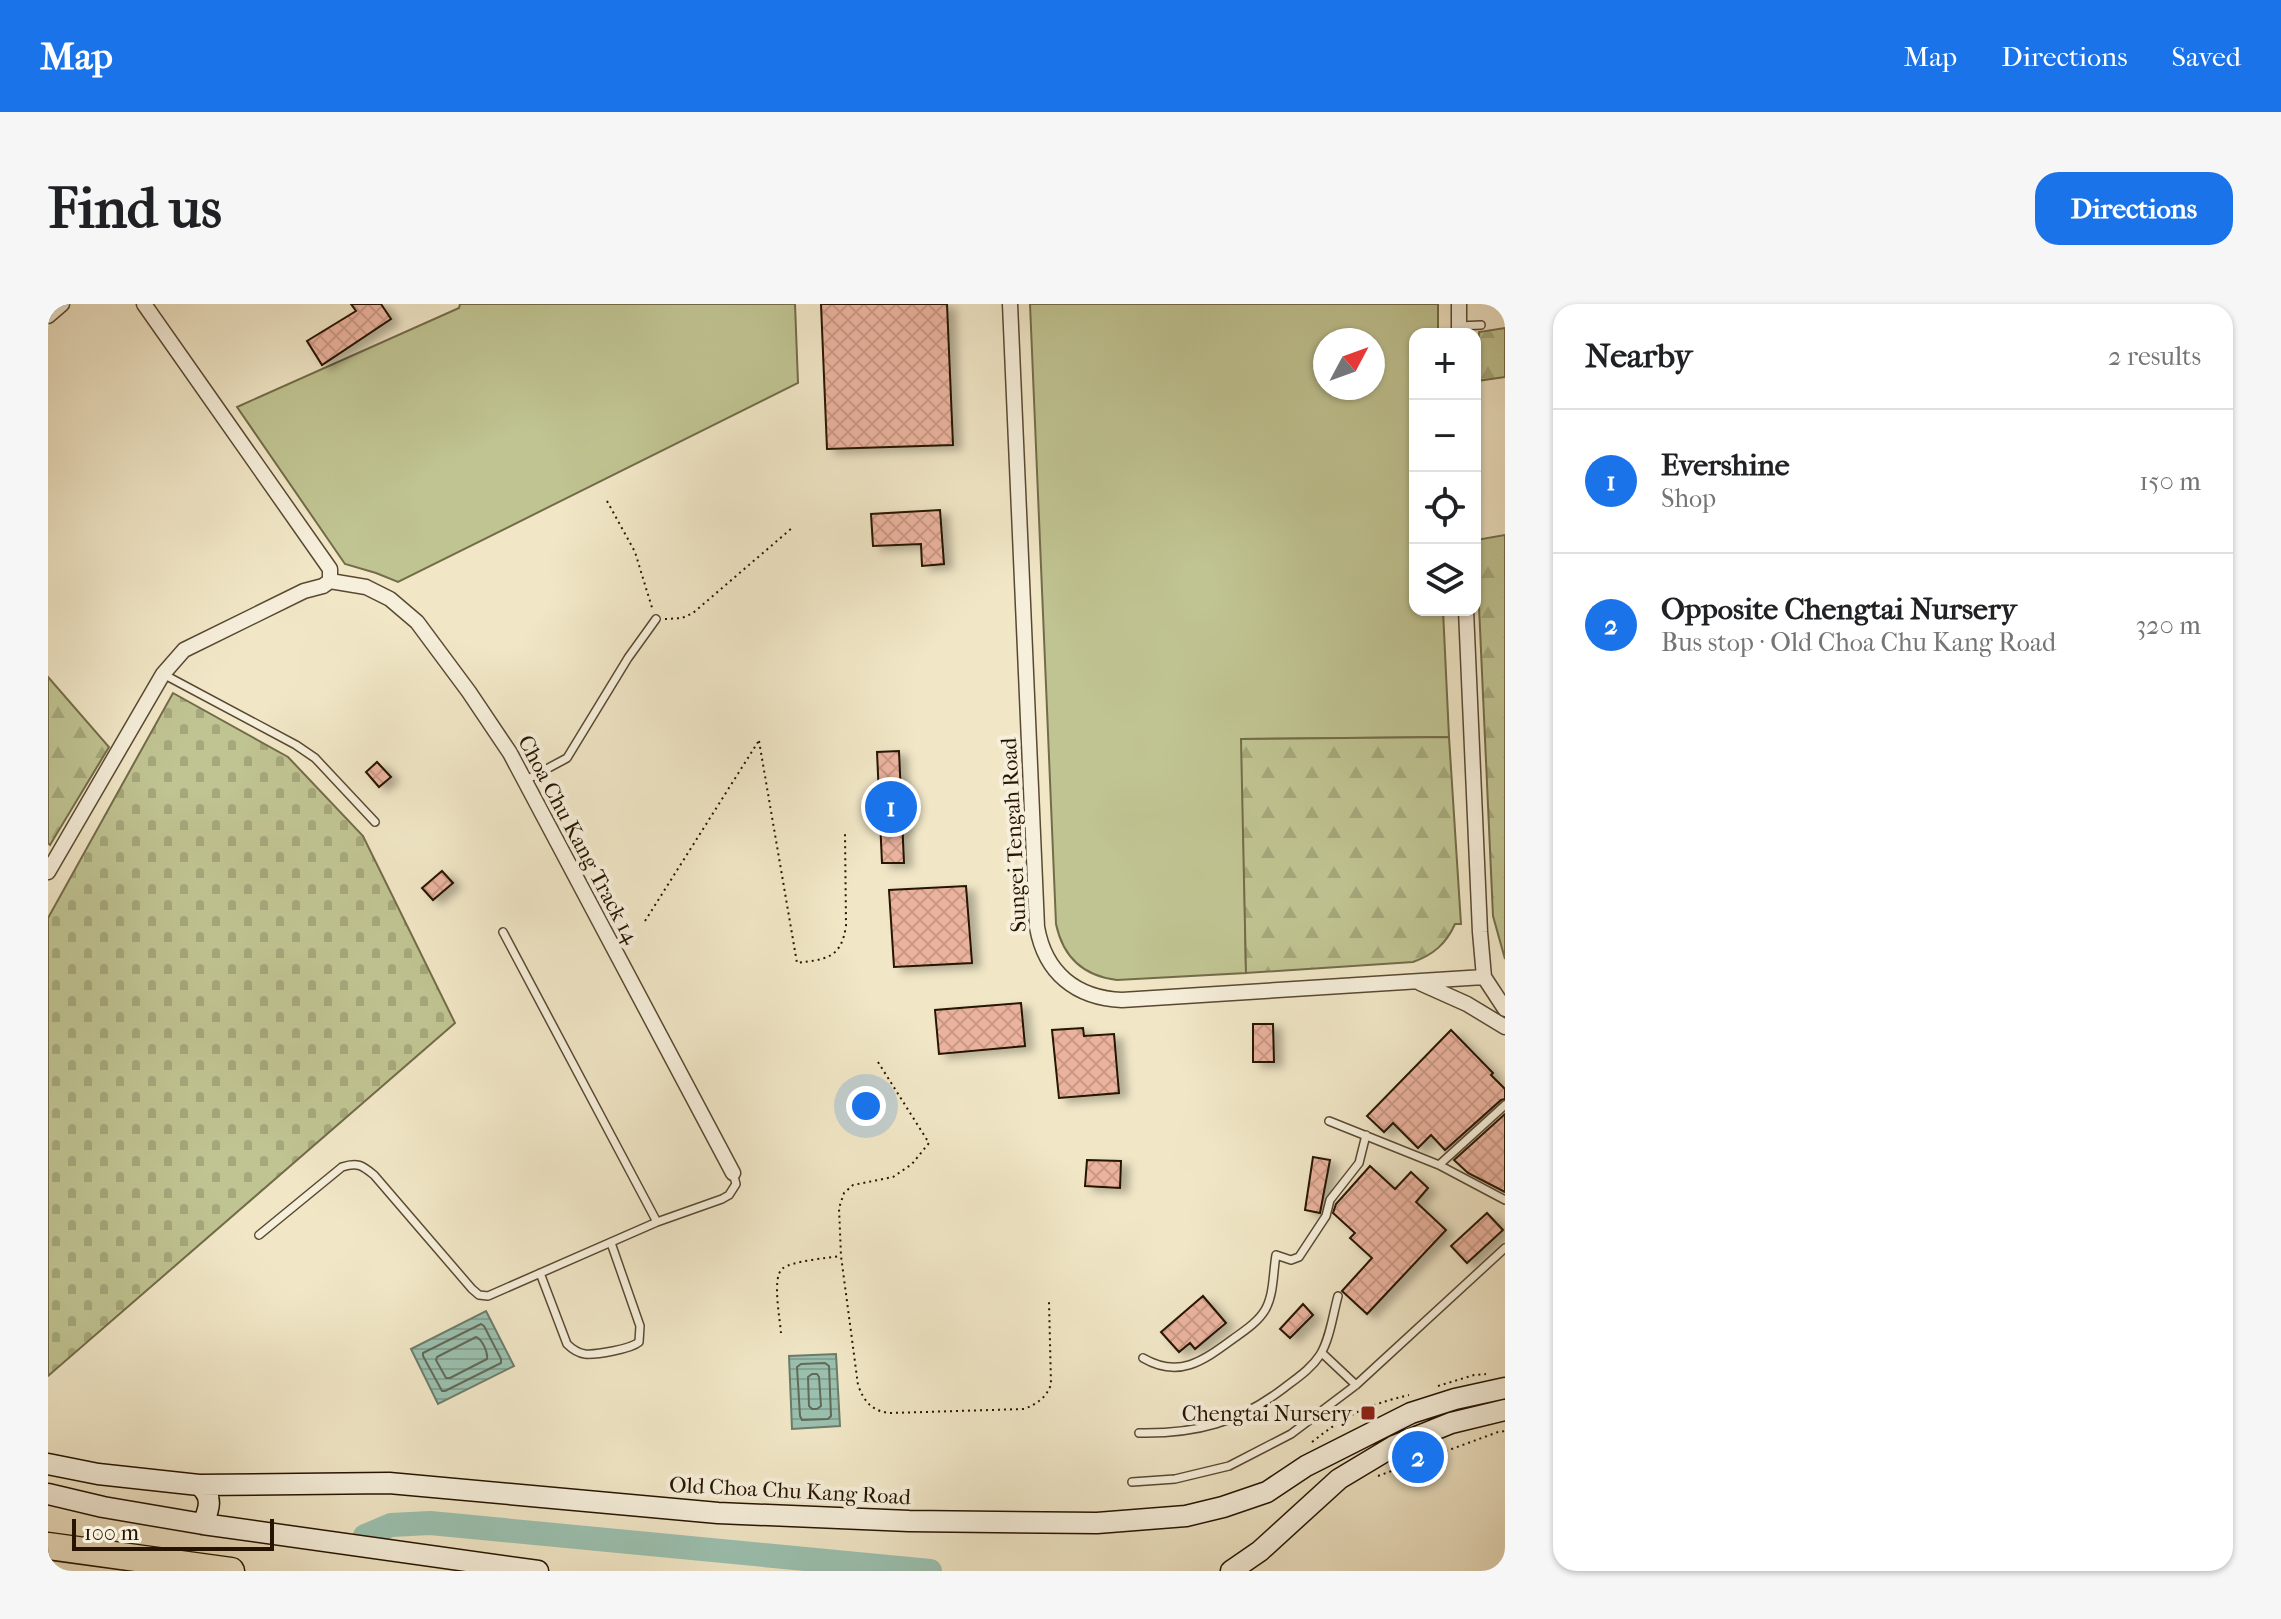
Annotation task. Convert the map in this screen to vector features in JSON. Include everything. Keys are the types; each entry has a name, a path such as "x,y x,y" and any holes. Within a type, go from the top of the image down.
{"highway":[{"path":"48,1546 231,1571"}],"main road":[{"name":"Old Choa Chu Kang Road","path":"48,1464 98,1474 199,1485 389,1483 718,1513 909,1521 1097,1523 1186,1516 1267,1492 1306,1466 1411,1413 1505,1388"},
{"path":"1231,1571 1260,1551 1339,1479 1394,1446 1451,1423 1504,1416"},
{"path":"199,1485 209,1498 210,1506 203,1524"},
{"path":"48,1494 203,1524 538,1571"}],"street":[{"path":"48,316 62,304"},
{"path":"48,872 163,674 184,650 330,581 330,569 144,304"},
{"name":"Sungei Tengah Road","path":"1010,304 1037,927 1045,956 1066,981 1079,990 1108,999 1484,977"},
{"path":"1459,304 1459,328"},
{"name":"Choa Chu Kang Track 14","path":"330,581 366,587 390,599 417,622 469,692 526,780 733,1173"},
{"path":"1466,616 1484,977 1505,1009"},
{"path":"1416,981 1467,1004 1505,1027"}],"lane":[{"path":"1468,328 1481,325"},
{"path":"526,780 567,758 628,658 656,619"},
{"path":"163,674 284,738 315,758 375,822"},
{"path":"503,932 657,1222"},
{"path":"1439,1165 1505,1105"},
{"path":"1329,1121 1439,1165 1505,1200"},
{"path":"1143,1358 1157,1366 1190,1366 1207,1358 1264,1313 1269,1303 1276,1255 1291,1260 1299,1257 1326,1216 1330,1200 1359,1163 1366,1135"},
{"path":"259,1235 342,1167 354,1163 363,1165 479,1295 488,1296 657,1222 729,1195 736,1184 733,1173"},
{"path":"540,1273 567,1344 575,1351 587,1355 628,1349 639,1342 640,1326 611,1243"},
{"path":"1132,1482 1175,1479 1229,1466 1291,1434 1356,1385 1505,1248"},
{"path":"1139,1433 1179,1433 1224,1423 1269,1399 1309,1369 1322,1353 1338,1296"},
{"path":"1322,1353 1356,1385"}],"path":[{"path":"607,501 635,552 656,619 682,618 693,613 792,528"},
{"path":"645,921 759,741 797,963 824,960 837,952 844,941 845,832"},
{"path":"878,1062 929,1143 912,1164 893,1177 853,1185 844,1193 839,1208 841,1256 862,1397 880,1412 1024,1409 1041,1401 1051,1384 1049,1302"},
{"path":"781,1333 777,1279 780,1270 788,1265 841,1256"},
{"path":"1430,1389 1486,1374"},
{"path":"1311,1443 1340,1420 1375,1403 1411,1394"},
{"path":"1377,1477 1504,1416"}],"green space":[{"path":"460,304 795,304 798,383 398,582 345,564 237,407 459,308"},
{"path":"1030,304 1438,304 1438,328 1409,328 1409,616 1443,616 1449,737 1242,739 1246,973 1117,980 1105,978 1076,963 1059,936 1056,924"},
{"path":"1505,328 1505,377 1481,380 1481,332"},
{"path":"1505,535 1505,959 1493,916 1479,616 1481,539"},
{"path":"48,677 109,747 50,845 48,843"},
{"path":"173,693 288,757 363,836 455,1023 48,1376 48,918"},
{"path":"1449,737 1461,924 1455,924 1433,952 1413,962 1246,973 1241,739"}],"water":[{"path":"486,1311 514,1366 438,1404 411,1349"},
{"path":"836,1354 840,1426 792,1429 789,1356"}],"building":[{"path":"351,304 381,304 391,319 322,365 307,341 356,311"},
{"path":"821,304 947,304 953,445 827,449"},
{"path":"940,510 944,564 922,566 921,544 873,546 871,514"},
{"path":"899,751 904,863 882,863 877,752"},
{"path":"377,762 391,777 379,787 366,772"},
{"path":"442,871 453,883 433,900 422,888"},
{"path":"966,886 972,963 894,967 889,890"},
{"path":"1021,1003 1025,1046 939,1054 935,1010"},
{"path":"1253,1024 1273,1024 1274,1062 1253,1062"},
{"path":"1083,1028 1084,1036 1114,1034 1119,1093 1059,1098 1052,1030"},
{"path":"1451,1030 1493,1073 1491,1075 1505,1089 1505,1099 1445,1150 1431,1135 1418,1148 1393,1123 1384,1132 1367,1116"},
{"path":"1505,1114 1505,1192 1468,1173 1454,1160"},
{"path":"1313,1157 1330,1160 1320,1213 1305,1210"},
{"path":"1087,1160 1121,1161 1120,1188 1085,1186"},
{"path":"1370,1166 1395,1189 1411,1172 1428,1188 1416,1202 1446,1230 1367,1314 1342,1291 1372,1258 1350,1238 1355,1233 1333,1213 1336,1204"},
{"path":"1487,1213 1503,1230 1467,1263 1451,1246"},
{"path":"1203,1296 1226,1323 1195,1349 1190,1343 1179,1352 1161,1332"},
{"path":"1303,1304 1313,1315 1290,1338 1280,1329"}],"waterway":[{"path":"365,1536 391,1525 430,1523 930,1571"}],"place":[{"name":"Evershine","path":"891,807"},
{"name":"Chengtai Nursery","path":"1368,1413"},
{"name":"Opposite Chengtai Nursery","path":"1418,1457"}]}
